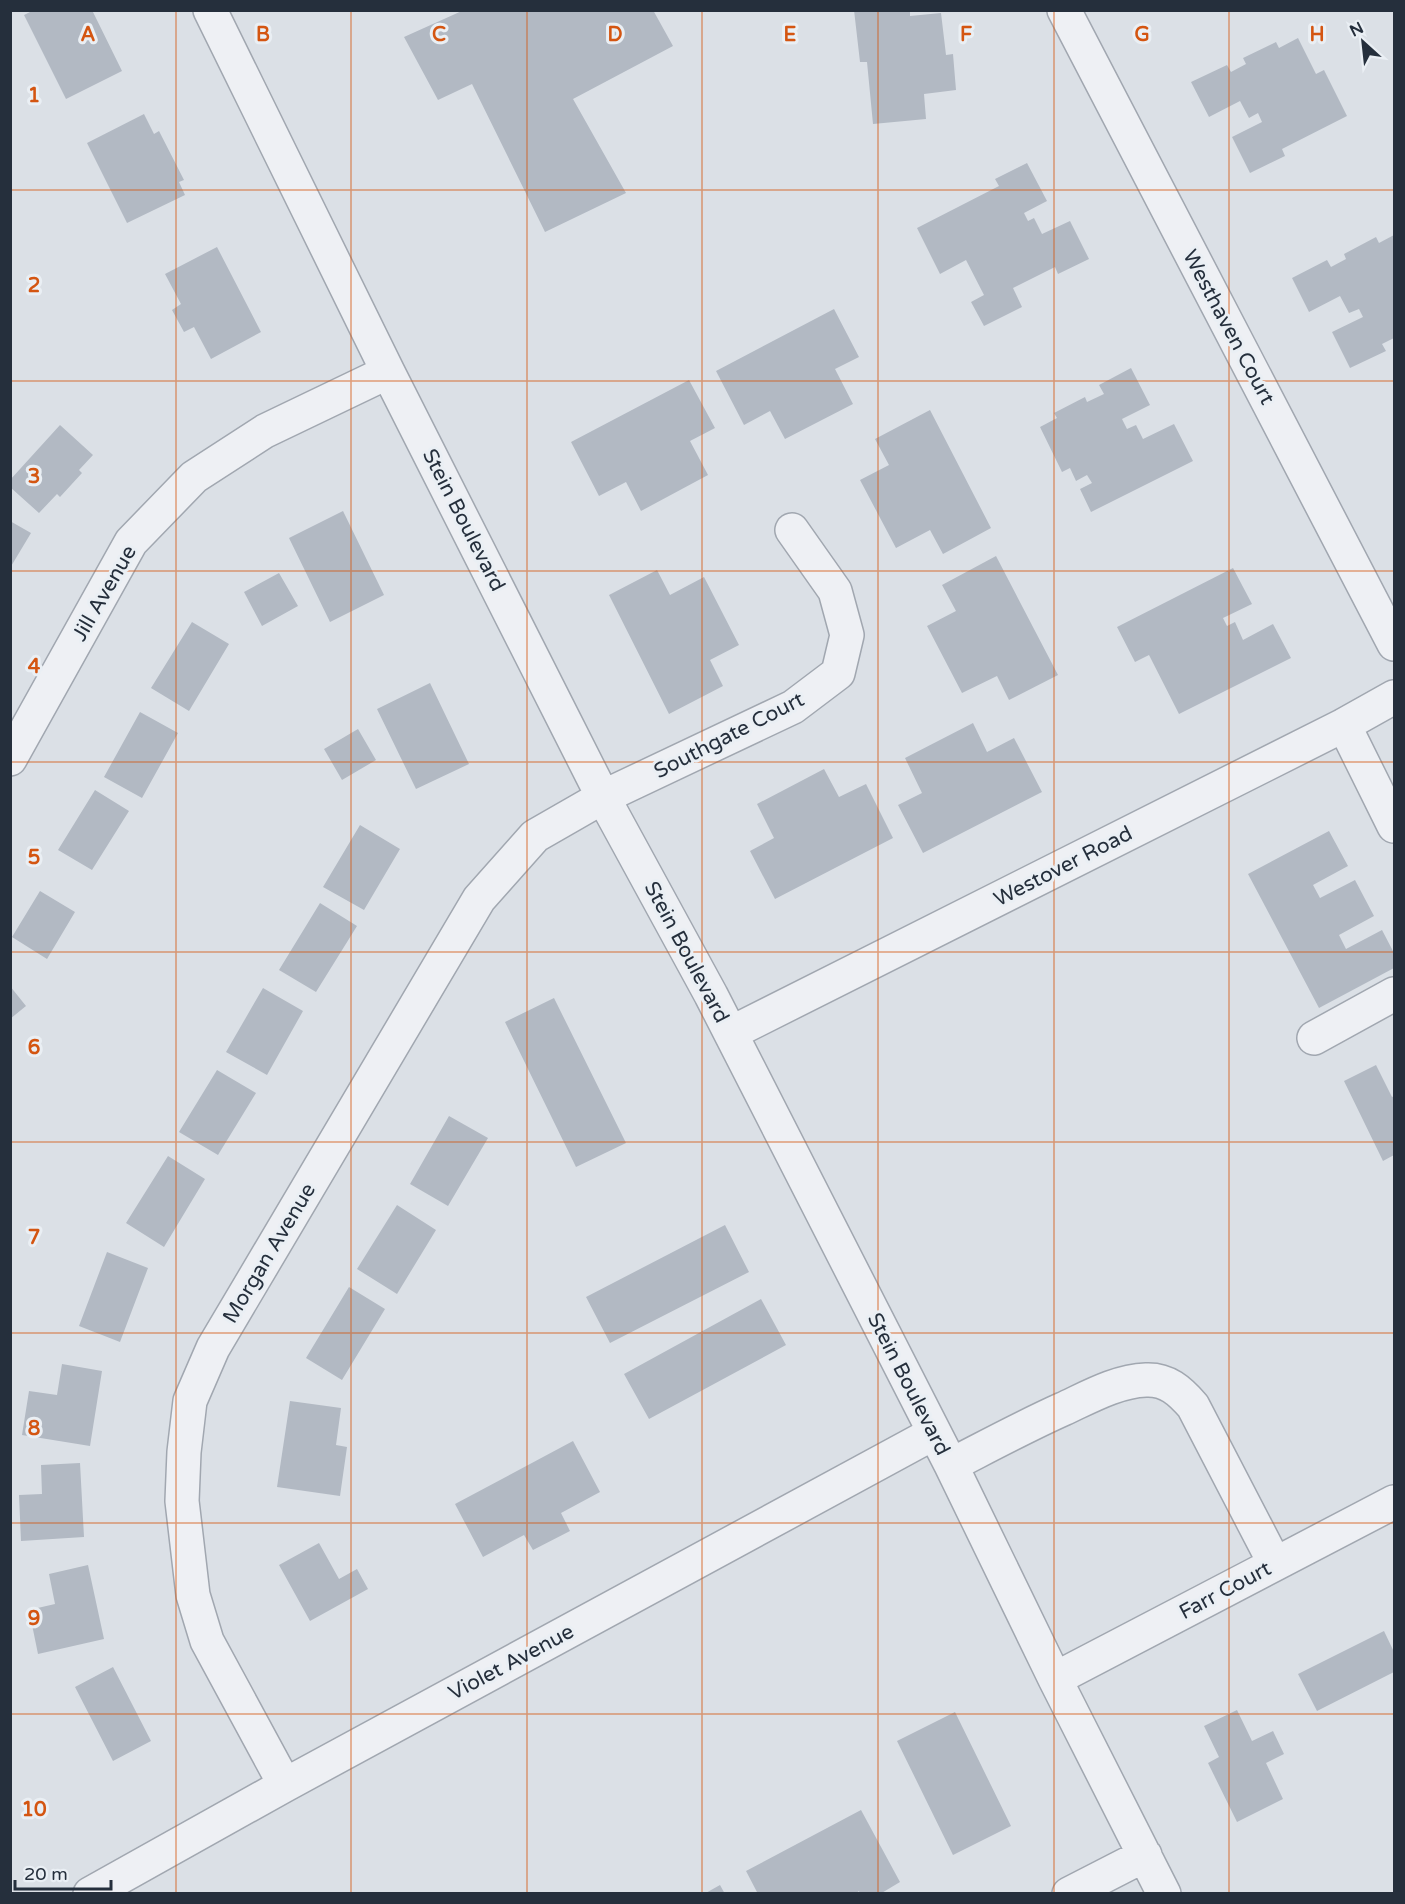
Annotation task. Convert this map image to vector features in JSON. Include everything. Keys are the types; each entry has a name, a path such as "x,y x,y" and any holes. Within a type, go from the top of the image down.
{"street":[{"name":"Stein Boulevard","path":"210,10 388,372 603,797 731,1033 951,1465 1164,1893"},
{"name":"Westhaven Court","path":"1064,10 1395,644"},
{"name":"Jill Avenue","path":"10,759 131,542 194,477 265,431 388,372"},
{"name":"Southgate Court","path":"603,797 793,707 838,673 847,635 835,591 792,530"},
{"name":"Westover Road","path":"731,1033 1344,725 1395,697"},
{"path":"1344,725 1395,826"},
{"name":"Morgan Avenue","path":"285,1785 207,1641 193,1595 182,1501 184,1452 190,1401 213,1348 479,899 535,836 603,797"},
{"path":"1314,1038 1395,993"},
{"path":"951,1465 1091,1395 1124,1383 1147,1379 1165,1382 1180,1391 1193,1406 1275,1563"},
{"name":"Violet Avenue","path":"90,1893 934,1433"},
{"name":"Farr Court","path":"1055,1678 1395,1502"},
{"path":"1069,1893 1145,1855"}],"building":[{"path":"34,10 92,10 122,71 66,99 24,15"},
{"path":"464,10 653,10 673,46 573,99 626,193 545,232 472,84 438,100 404,37"},
{"path":"854,10 910,10 910,16 941,13 946,55 953,54 956,90 924,94 926,119 873,124 867,62 860,62"},
{"path":"1298,38 1316,74 1324,70 1347,116 1282,149 1285,156 1250,173 1232,137 1262,122 1258,113 1249,118 1240,101 1209,117 1191,82 1227,65 1231,72 1246,64 1243,58 1276,42 1279,48"},
{"path":"144,114 154,134 159,131 184,180 179,182 185,195 127,223 87,143"},
{"path":"1027,163 1047,201 1024,213 1028,221 1034,218 1042,234 1070,221 1089,259 1058,274 1055,267 1013,288 1022,307 984,326 971,302 984,295 966,260 940,274 917,228 999,186 995,179"},
{"path":"1394,235 1394,338 1382,344 1386,351 1350,368 1332,332 1363,317 1359,309 1349,313 1340,296 1309,312 1292,278 1327,260 1331,267 1346,259 1344,254 1376,237 1379,243"},
{"path":"217,247 261,332 211,359 194,327 184,332 172,310 181,304 165,274"},
{"path":"834,309 859,357 835,369 853,404 785,439 770,411 744,425 716,371"},
{"path":"1131,368 1150,405 1122,419 1127,429 1136,425 1143,439 1174,424 1193,461 1091,512 1080,489 1092,483 1087,475 1076,481 1070,468 1062,472 1040,427 1057,418 1054,413 1085,397 1087,402 1104,394 1099,385"},
{"path":"689,380 715,428 690,441 708,475 641,511 626,482 599,496 571,442"},
{"path":"930,410 991,528 943,554 930,530 896,548 860,480 889,465 875,439"},
{"path":"60,425 93,455 79,470 82,473 60,497 57,494 39,513 10,487 10,480"},
{"path":"343,511 384,595 330,622 289,538"},
{"path":"10,521 31,533 10,568"},
{"path":"996,556 1058,675 1009,700 997,676 962,693 927,626 956,611 942,585"},
{"path":"1233,568 1252,604 1223,618 1227,626 1235,622 1243,640 1273,624 1291,658 1179,714 1149,655 1135,662 1117,627"},
{"path":"657,570 670,595 704,577 739,645 710,660 723,686 669,714 609,595"},
{"path":"279,573 298,606 262,626 244,592"},
{"path":"192,622 229,644 189,711 151,688"},
{"path":"430,683 469,764 416,789 377,709"},
{"path":"140,712 178,733 142,798 104,777"},
{"path":"973,723 987,752 1014,738 1042,792 923,853 898,805 922,793 905,758"},
{"path":"358,729 376,760 342,780 324,749"},
{"path":"824,769 839,797 866,784 893,838 775,899 750,851 774,838 757,804"},
{"path":"95,790 129,811 92,870 58,850"},
{"path":"360,825 400,849 364,910 323,887"},
{"path":"1329,831 1348,866 1313,885 1320,898 1355,880 1374,916 1339,935 1346,949 1382,930 1394,953 1394,968 1319,1008 1248,874"},
{"path":"40,891 75,912 47,959 12,937"},
{"path":"320,903 357,926 316,992 279,970"},
{"path":"10,986 26,1006 10,1019"},
{"path":"263,988 303,1011 267,1075 226,1052"},
{"path":"554,998 626,1143 576,1167 505,1022"},
{"path":"1376,1065 1392,1097 1394,1096 1394,1155 1383,1161 1344,1081"},
{"path":"217,1070 256,1093 218,1155 179,1132"},
{"path":"449,1116 488,1138 448,1206 410,1184"},
{"path":"168,1156 205,1179 164,1247 126,1223"},
{"path":"397,1205 436,1230 397,1294 357,1269"},
{"path":"725,1225 749,1272 610,1343 586,1297"},
{"path":"107,1252 148,1268 120,1342 79,1326"},
{"path":"349,1287 385,1309 342,1380 306,1358"},
{"path":"761,1299 786,1345 649,1419 624,1374"},
{"path":"62,1364 102,1371 90,1446 22,1435 29,1391 57,1395"},
{"path":"290,1401 341,1408 336,1445 347,1447 340,1496 277,1487"},
{"path":"573,1441 600,1492 561,1513 570,1531 533,1550 524,1535 483,1557 455,1504"},
{"path":"80,1463 84,1537 21,1541 19,1495 42,1494 41,1465"},
{"path":"319,1543 339,1579 357,1569 368,1589 310,1621 279,1565"},
{"path":"88,1565 104,1639 38,1654 29,1610 55,1604 49,1574"},
{"path":"1384,1631 1394,1652 1394,1672 1317,1711 1298,1674"},
{"path":"113,1667 151,1741 113,1761 75,1687"},
{"path":"1237,1710 1252,1741 1273,1731 1284,1754 1266,1763 1283,1799 1237,1822 1208,1763 1219,1757 1204,1726"},
{"path":"955,1712 1011,1826 953,1855 897,1741"},
{"path":"861,1810 900,1882 880,1894 860,1894 859,1891 855,1894 758,1894 746,1871"},
{"path":"720,1885 725,1894 704,1894"}]}
